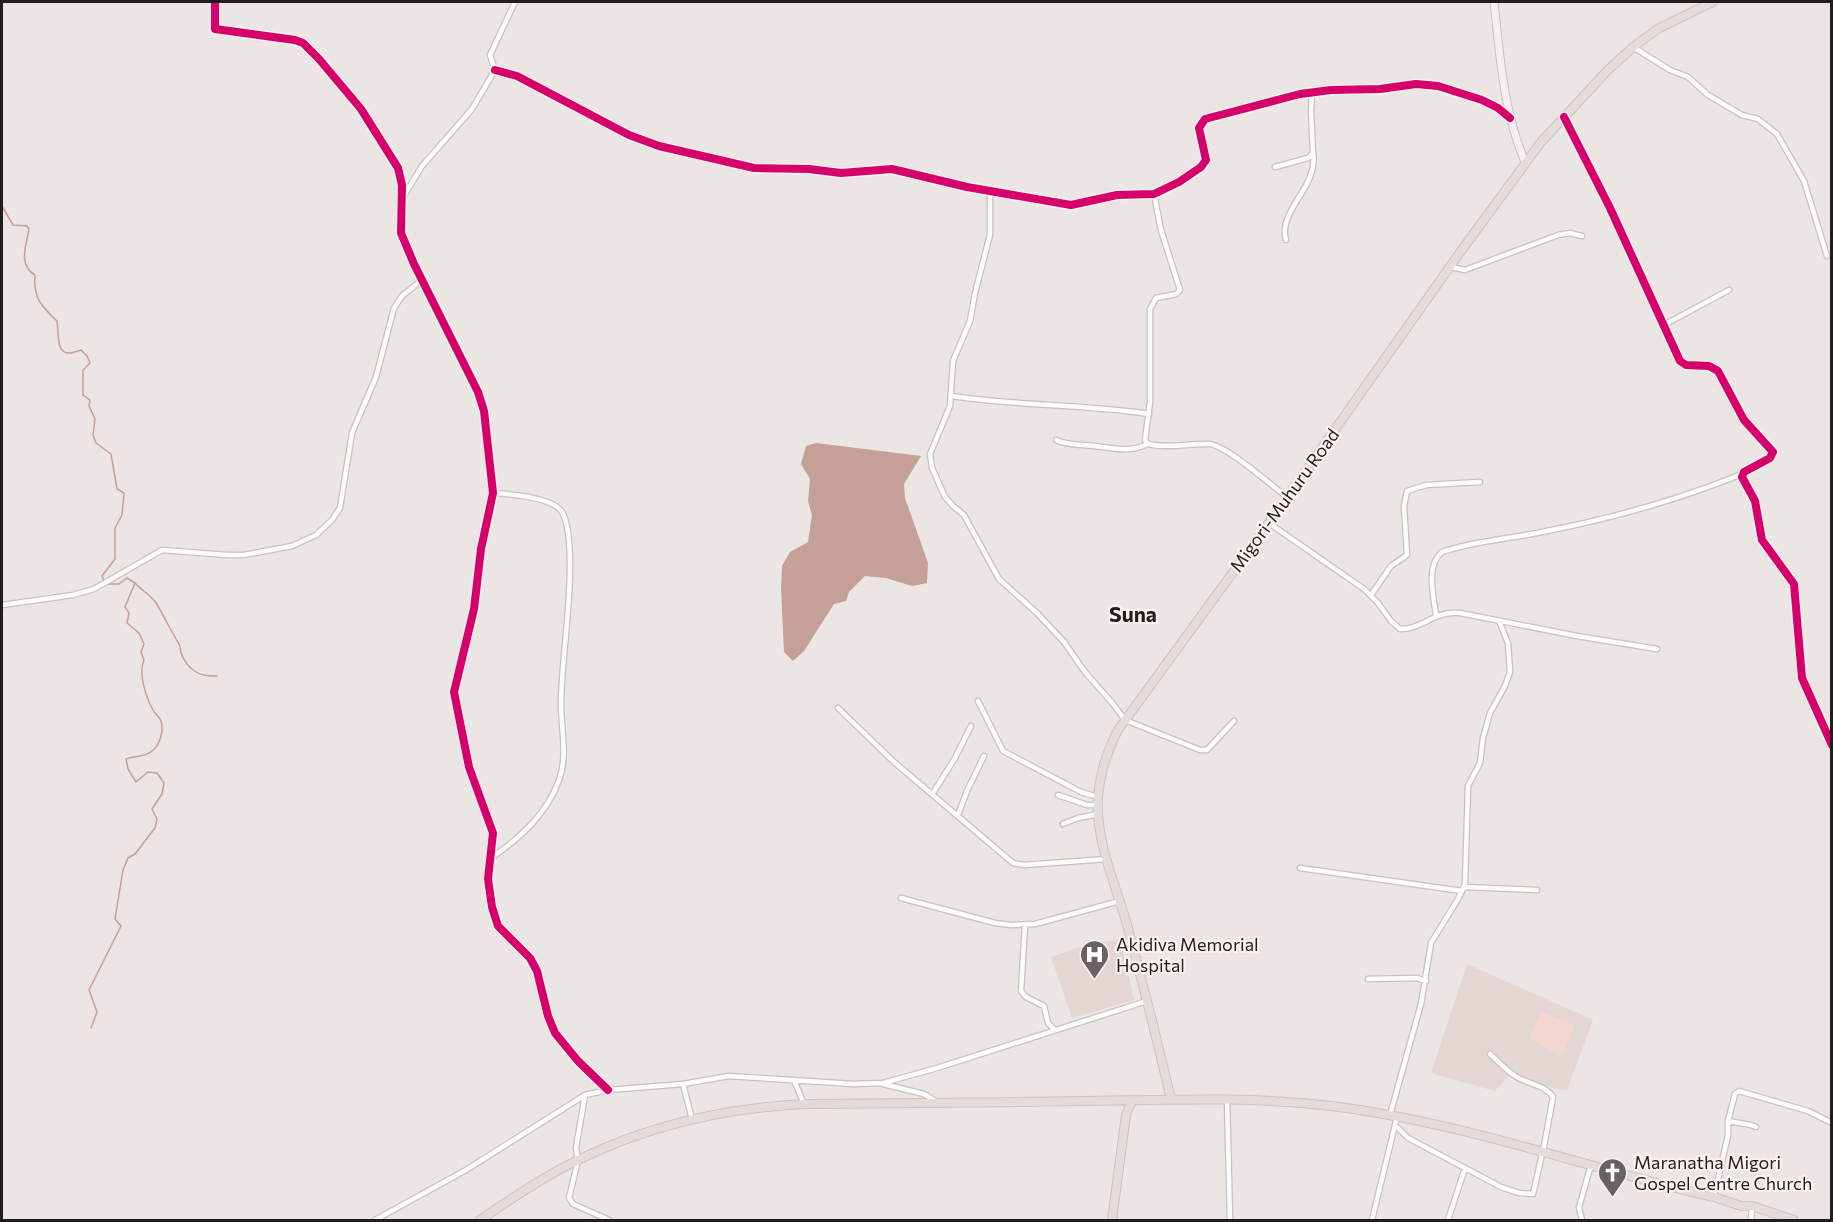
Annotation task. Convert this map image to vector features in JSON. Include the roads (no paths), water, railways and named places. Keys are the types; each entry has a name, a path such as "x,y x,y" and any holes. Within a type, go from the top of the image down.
{"highway":[{"name":"Migori-Muhuru Road","path":"1171,1099 1147,1001 1107,859 1098,814 1104,761 1125,720 1269,523 1525,162 1564,117 1633,47 1659,28 1713,2"},
{"path":"480,1221 530,1186 578,1160 642,1133 692,1119 750,1108 804,1104 1171,1099 1227,1099 1331,1106 1393,1115 1464,1130 1741,1206 1752,1206 1791,1220"},
{"path":"1112,1221 1128,1100"}],"main road":[{"path":"1494,2 1500,73 1510,118 1525,162"}],"street":[{"path":"215,2 214,29 295,40 306,45 356,101 395,160 400,176 401,233 481,400 493,493 481,549 474,609 454,688 469,766 492,825 494,837 488,884 496,922 504,934 530,957 537,971 552,1027 559,1039 608,1090"},
{"path":"495,70 490,55 515,2"},
{"path":"1633,47 1670,70 1688,77 1708,95 1742,115 1758,119 1778,134 1804,182 1827,256"},
{"path":"401,202 422,166 465,118 495,70"},
{"path":"495,70 517,76 629,135 659,147 754,168 809,169 841,174 892,169 951,184 1071,205 1117,195 1154,194 1179,182 1203,165 1206,156 1199,128 1205,119 1275,99 1312,92 1431,84 1488,102 1510,118"},
{"path":"1286,240 1284,226 1313,170 1312,92"},
{"path":"1436,616 1432,582 1434,563 1442,552 1565,527 1702,491 1742,474 1770,458 1773,452 1741,415 1718,371 1713,367 1683,364 1662,326 1610,208 1564,117"},
{"path":"1275,168 1308,158 1313,153"},
{"path":"990,190 990,235 970,321 953,361 952,396 947,416 930,454 932,468 945,497 952,506 962,511 999,579 1032,608 1064,642 1085,672 1125,720 1200,750 1207,750 1234,721"},
{"path":"1147,444 1145,438 1149,414 1151,305 1156,298 1176,294 1180,290 1161,230 1154,194"},
{"path":"1450,267 1465,270 1558,235 1570,233 1582,236"},
{"path":"2,605 94,590 162,550 244,555 292,546 316,535 332,520 340,508 352,433 376,377 392,314 402,296 422,280"},
{"path":"1662,326 1729,290"},
{"path":"952,396 1149,414"},
{"path":"1056,440 1069,445 1108,449 1135,448 1147,444 1217,446 1235,456 1287,497"},
{"path":"1742,474 1755,501 1762,540 1794,585 1802,678 1832,745"},
{"path":"1371,595 1391,566 1407,555 1404,506 1407,491 1426,485 1480,482"},
{"path":"491,858 516,841 529,828 555,790 561,774 564,758 561,703 570,567 565,520 558,507 535,499 493,493"},
{"path":"1269,523 1371,595 1400,629 1414,627 1443,613 1460,613 1657,649"},
{"path":"1372,1221 1395,1125 1393,1115 1426,981 1431,943 1463,889 1466,872 1468,786 1480,763 1483,738 1490,713 1510,672 1508,643 1499,621"},
{"path":"978,701 1003,751 1098,801"},
{"path":"838,708 894,762 1013,863 1024,865 1107,859"},
{"path":"933,793 955,758 971,726"},
{"path":"958,815 984,756"},
{"path":"1058,795 1087,805 1098,801"},
{"path":"1063,824 1098,814"},
{"path":"1300,868 1463,889 1537,890"},
{"path":"901,898 995,923 1024,925 1072,915 1120,901"},
{"path":"1024,925 1021,991 1026,997 1043,1004 1048,1023 1046,1033"},
{"path":"1368,979 1417,978 1426,981"},
{"path":"375,1221 466,1170 585,1095 608,1090 683,1084 729,1076 853,1084 877,1083 910,1076 1147,1001"},
{"path":"1048,1023 1055,1030"},
{"path":"1395,1125 1408,1138 1506,1189 1532,1195 1543,1152 1553,1096 1546,1089 1516,1077 1490,1054"},
{"path":"794,1080 804,1104"},
{"path":"877,1083 916,1091 938,1102"},
{"path":"683,1084 692,1119"},
{"path":"1714,1197 1728,1135 1728,1121 1735,1094 1739,1091 1808,1111 1832,1123"},
{"path":"585,1095 582,1125 576,1148 578,1160 569,1200 609,1221"},
{"path":"1227,1099 1230,1221"},
{"path":"1728,1121 1756,1127"},
{"path":"1581,1221 1579,1207 1592,1165"},
{"path":"1448,1221 1465,1168"},
{"path":"1751,1221 1752,1206"}],"waterway":[{"path":"2,206 13,225 27,226 29,229 24,255 26,266 35,275 37,296 57,321 62,350 66,353 81,350 90,363 83,370 83,395 90,400 89,406 95,419 93,435 96,443 111,454 117,489 124,493 122,515 115,528 115,559 102,576 104,580"},
{"path":"91,1028 97,1012 89,990 121,926 115,919 123,870 128,858 135,854 155,828 157,819 152,809 162,794 164,783 157,773 148,772 136,782 128,769 126,759 147,754 155,748 161,738 162,725 145,692 142,672 144,660 141,652 144,644 139,633 127,623 129,613 125,607 135,583 127,578 119,584 107,584"},
{"path":"135,583 156,603 179,644 187,664 195,672 217,676"}],"place":[{"name":"Akidiva Memorial Hospital","path":"1095,980"},
{"name":"Maranatha Migori Gospel Centre Church","path":"1613,1198"}],"district":[{"name":"Suna","path":"1133,613"}]}
